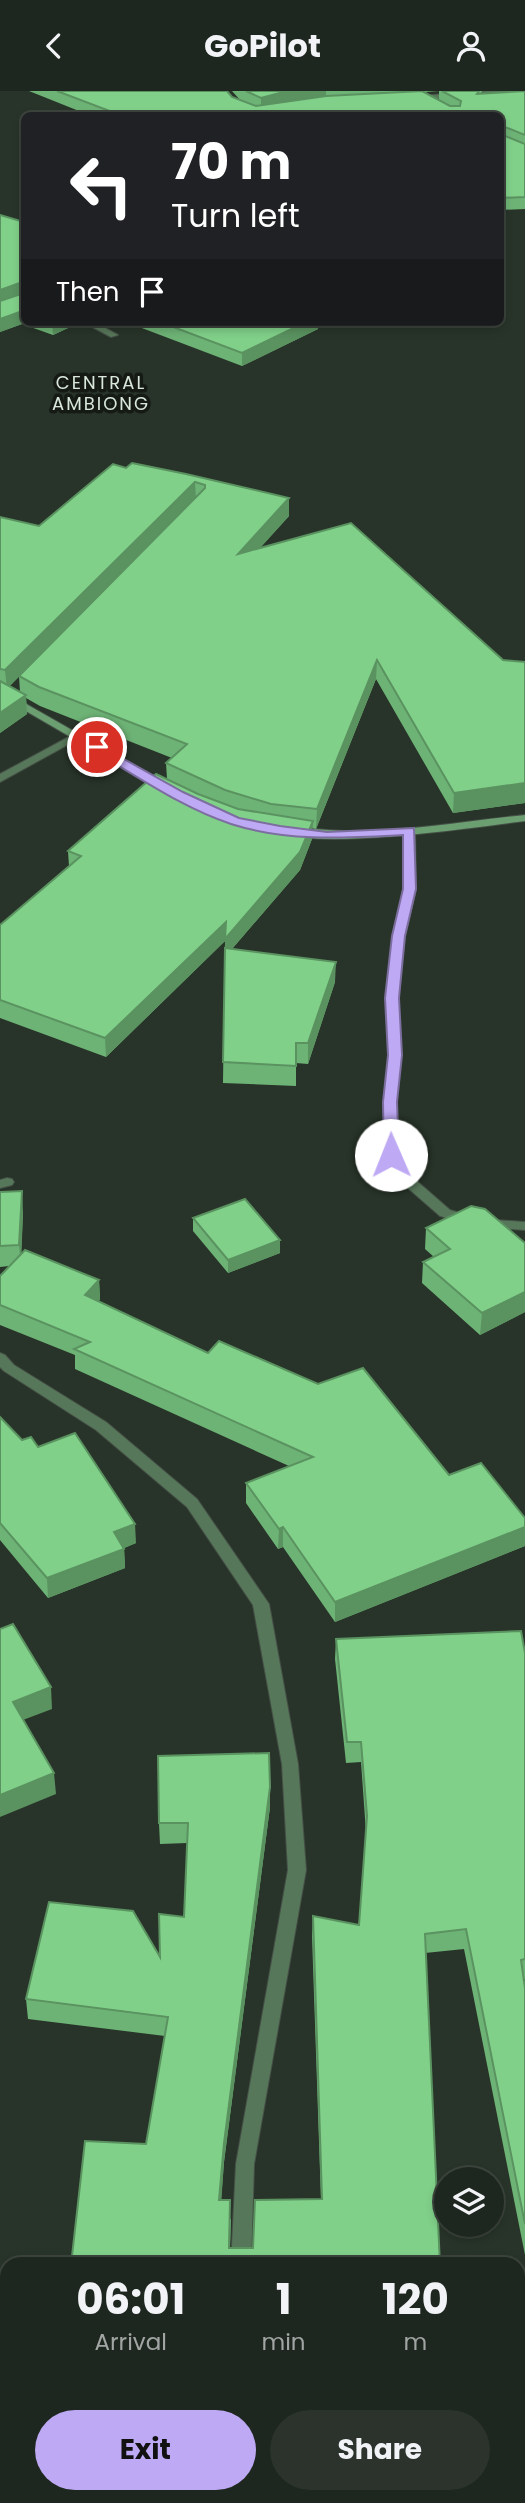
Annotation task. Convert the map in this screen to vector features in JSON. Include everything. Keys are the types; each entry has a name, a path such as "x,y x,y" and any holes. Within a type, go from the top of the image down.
{"main road":[{"path":"5,694 178,795"},
{"path":"280,830 327,836 409,831 525,818"}],"street":[{"path":"410,99 519,91"},
{"path":"424,98 434,104"},
{"path":"95,326 114,335"},
{"path":"5,694 19,687"},
{"path":"0,779 76,736"},
{"path":"409,831 410,889 399,936 392,998 395,1055 390,1102 391,1155 406,1179 445,1213 480,1223 525,1226"},
{"path":"0,1358 9,1368 101,1426 192,1503 261,1604 290,1764 297,1870 246,2164 241,2257"}],"building":[{"path":"57,91 227,91 232,97 256,106 326,96 422,91 450,106 460,106 461,101 442,91 479,91 477,94 525,91 525,135 504,127 504,112 112,112"},
{"path":"246,91 287,91 261,98"},
{"path":"504,136 525,144 525,197 504,198"},
{"path":"0,215 21,221 21,282 0,290"},
{"path":"21,294 21,311 0,319 0,301"},
{"path":"171,326 298,326 242,353"},
{"path":"132,463 289,498 238,554 351,523 503,660 525,662 525,783 454,793 377,660 317,809 271,804 225,790 166,763 187,744 39,687 19,676 205,488 205,485 195,482 5,670 0,669 0,517 39,526 113,464 126,468"},
{"path":"0,681 26,695 0,713"},
{"path":"156,774 238,809 313,821 300,852 225,939 226,922 105,1038 0,1000 0,925 81,856 68,851"},
{"path":"225,948 336,962 308,1043 296,1043 296,1066 223,1062"},
{"path":"22,1191 19,1245 0,1246 0,1192"},
{"path":"245,1199 280,1240 228,1260 193,1218"},
{"path":"471,1206 485,1209 525,1243 525,1292 482,1313 423,1262 450,1249 426,1228"},
{"path":"25,1250 99,1280 85,1295 208,1353 219,1341 318,1384 363,1368 449,1475 481,1463 525,1518 525,1527 335,1602 283,1527 279,1529 246,1483 313,1457 74,1349 90,1342 0,1305 0,1276"},
{"path":"0,1417 22,1440 31,1437 38,1447 75,1433 135,1524 114,1532 124,1549 47,1578 0,1523"},
{"path":"13,1624 51,1687 13,1702 54,1773 0,1795 0,1629"},
{"path":"521,1631 525,1653 525,1959 521,1960 525,1988 525,2224 466,1929 425,1934 436,2167 434,2237 439,2237 440,2257 72,2257 85,2141 146,2144 168,2017 26,1999 49,1902 133,1911 160,1957 159,1914 184,1917 188,1823 159,1823 158,1756 269,1753 270,1787 219,2200 230,2200 229,2248 253,2248 255,2200 322,2199 313,1916 359,1925 367,1816 361,1742 347,1742 336,1639"}],"district":[{"name":"CENTRAL AMBIONG","path":"101,392"}],"route":[{"path":"97,747 178,795 235,821 327,836 409,831 410,889 399,936 392,998 395,1055 390,1102 391,1155"}]}
